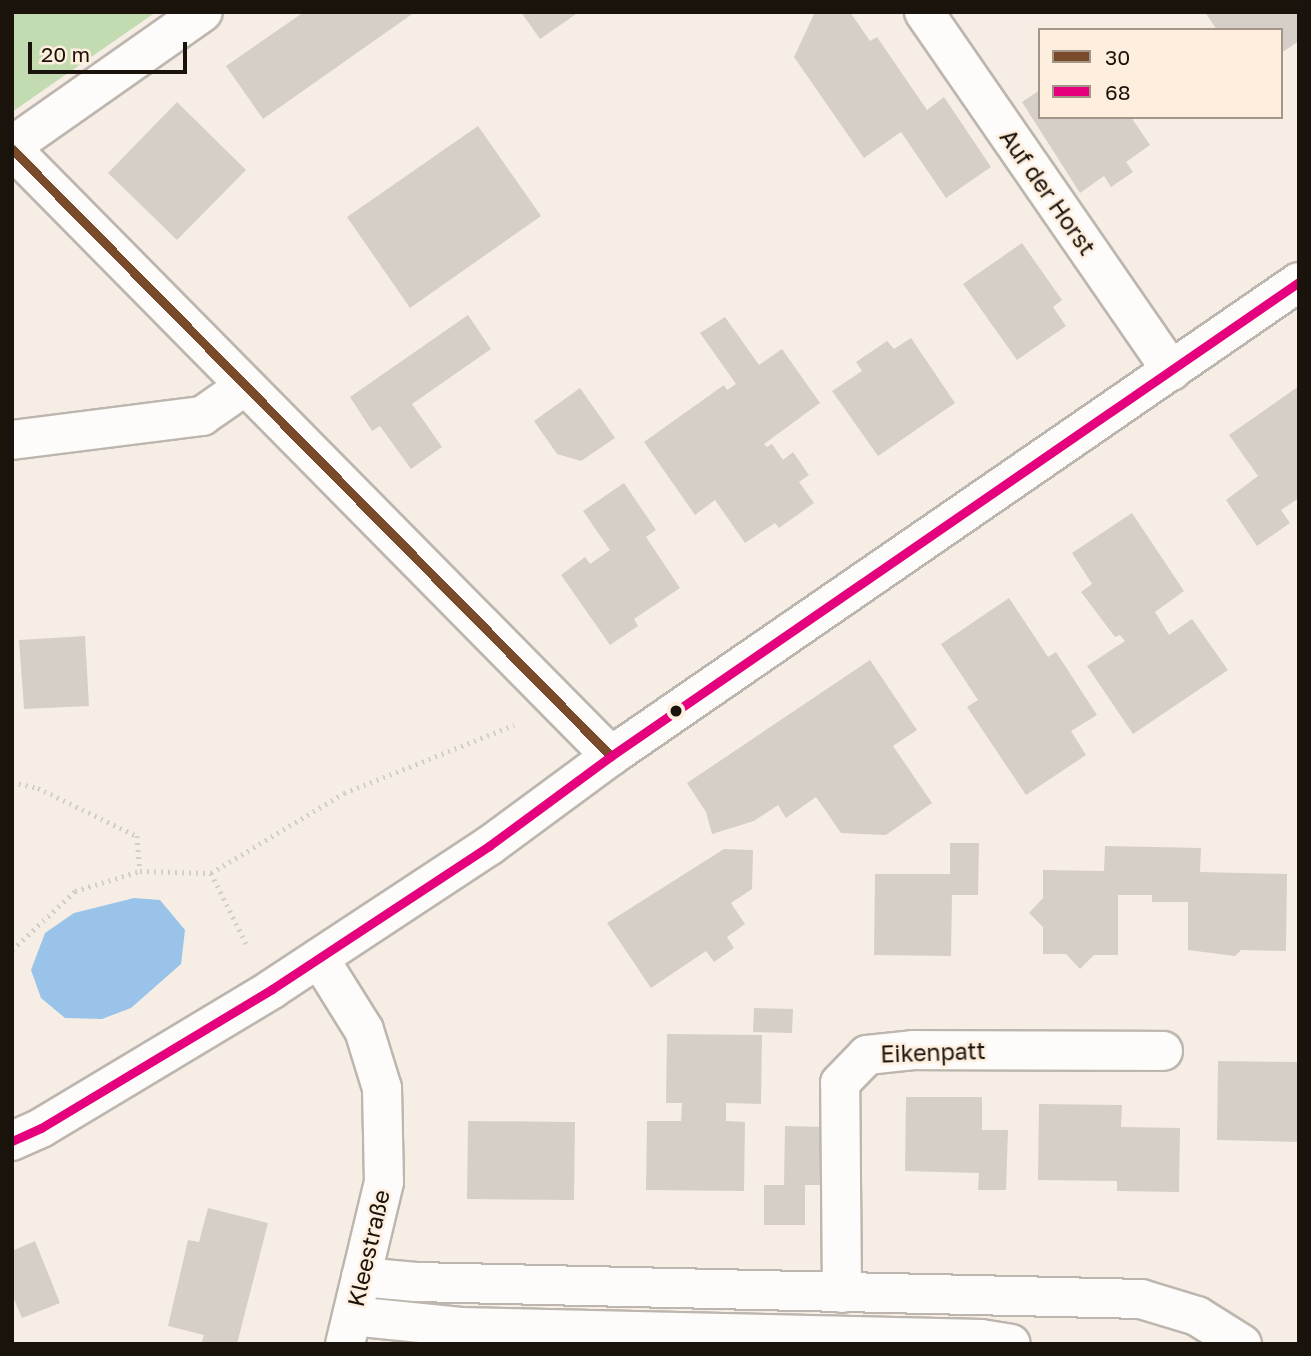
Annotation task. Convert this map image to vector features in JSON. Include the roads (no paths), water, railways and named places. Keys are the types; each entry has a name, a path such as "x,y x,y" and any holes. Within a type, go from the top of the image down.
{"street":[{"path":"203,12 12,147 244,386 565,705 611,756"},
{"name":"Auf der Horst","path":"924,12 1172,371"},
{"path":"12,1141 41,1128 271,989 489,846 611,756 1299,282"},
{"path":"12,440 202,416 244,386"},
{"name":"Kleestraße","path":"319,958 364,1030 382,1088 384,1182 349,1330"},
{"name":"Eikenpatt","path":"842,1293 840,1083 867,1055 913,1049 1163,1051"},
{"path":"361,1277 842,1293 1141,1299 1197,1316 1242,1344"},
{"path":"349,1330 460,1327 981,1339 1011,1344"}],"water":[{"path":"134,898 160,900 185,930 181,964 131,1008 102,1019 65,1018 41,998 31,970 45,933 74,913"}]}
